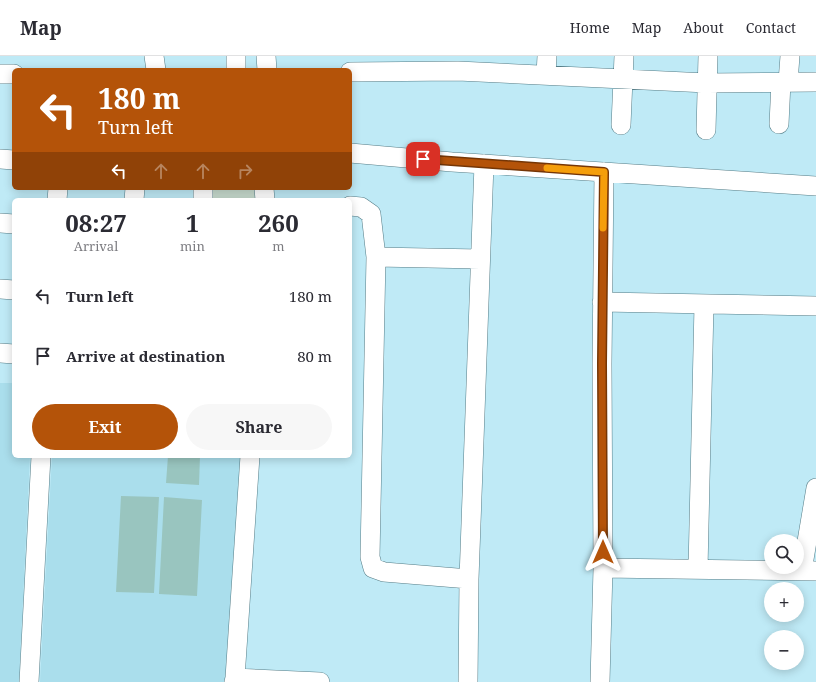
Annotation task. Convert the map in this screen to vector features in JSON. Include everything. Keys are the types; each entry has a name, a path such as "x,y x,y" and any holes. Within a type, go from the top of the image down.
{"street":[{"path":"154,56 156,68"},
{"path":"236,56 236,68"},
{"path":"266,56 267,68"},
{"path":"546,75 547,56"},
{"path":"621,125 624,56"},
{"path":"706,130 706,83 708,56"},
{"path":"779,124 790,56"},
{"path":"352,72 458,63 546,75 706,83 816,82"},
{"path":"0,74 12,74"},
{"path":"352,153 484,164 816,186"},
{"path":"0,160 12,160"},
{"path":"468,682 469,579 484,164"},
{"path":"600,682 603,568 602,302 604,172"},
{"path":"352,206 361,207 371,214 376,257 370,557 372,568 384,572 469,579"},
{"path":"0,223 12,224"},
{"path":"376,257 480,259"},
{"path":"0,289 12,290"},
{"path":"602,302 816,306"},
{"path":"698,569 704,305"},
{"path":"0,353 12,354"},
{"path":"29,682 41,458"},
{"path":"250,458 234,680 320,682"},
{"path":"603,568 809,571 816,488"}],"shaded area":[{"path":"0,383 12,383 12,458 30,458 19,682 0,682"},
{"path":"52,458 242,458 227,672 224,682 40,682"}],"green space":[{"path":"211,190 256,190 256,198 210,198"}],"building":[{"path":"168,458 200,458 199,485 166,483"},
{"path":"121,496 159,497 154,593 116,592"},
{"path":"164,497 202,500 197,596 159,594"}],"slow traffic":[{"path":"547,168 604,172 603,228"}],"route":[{"path":"423,159 604,172 602,364 603,552"}]}
